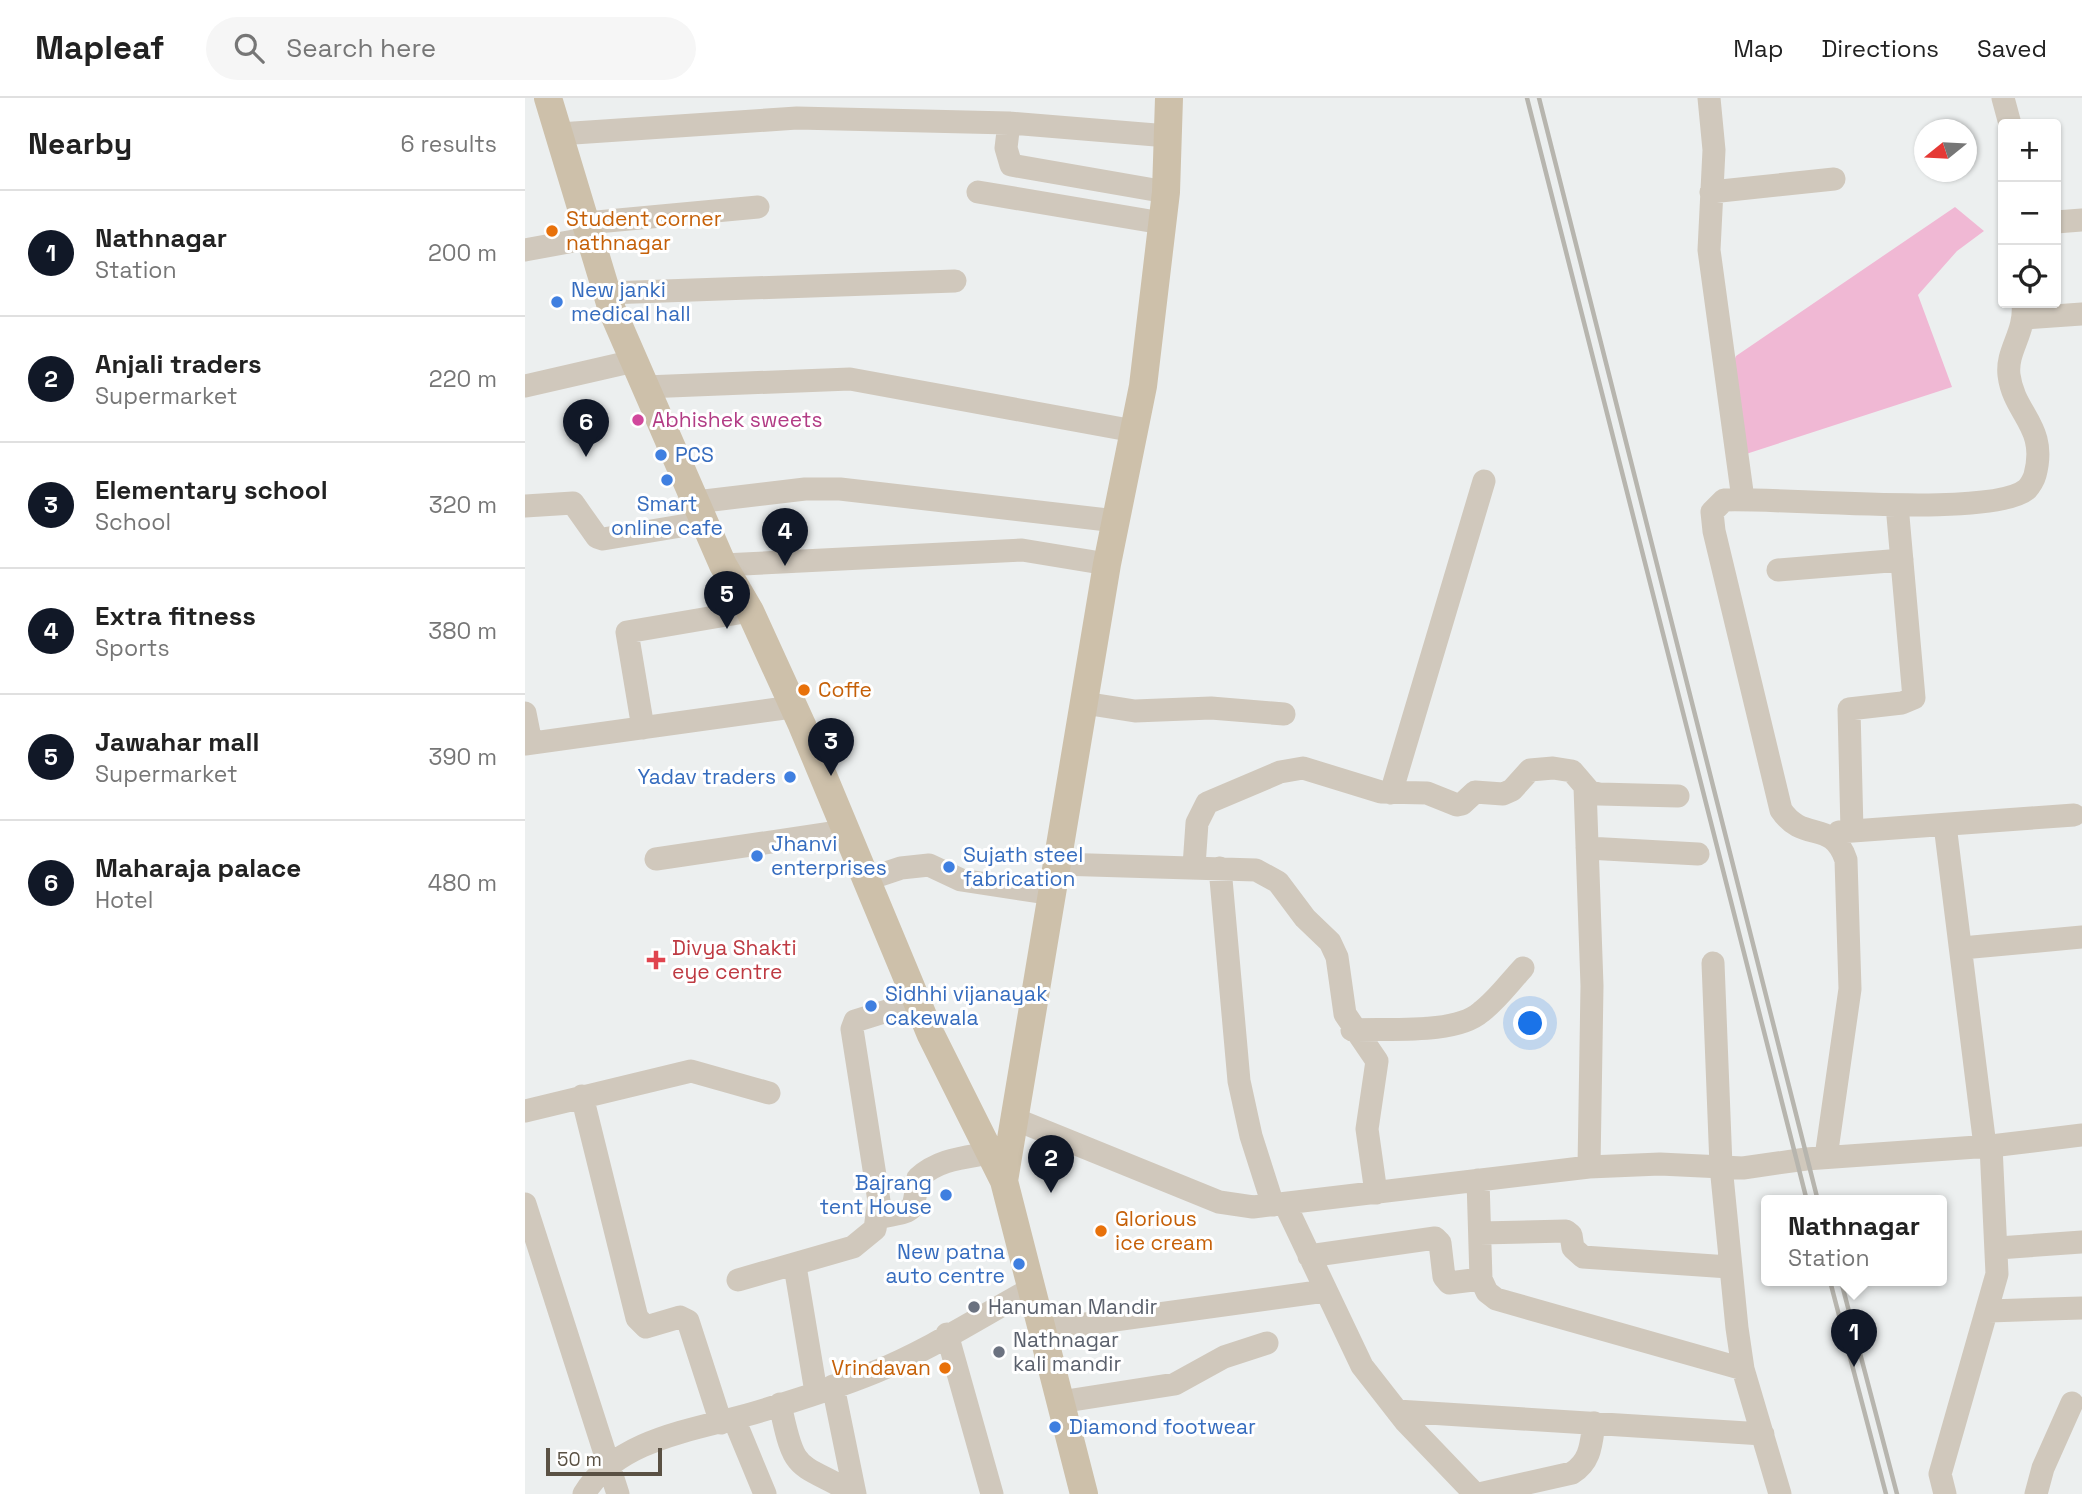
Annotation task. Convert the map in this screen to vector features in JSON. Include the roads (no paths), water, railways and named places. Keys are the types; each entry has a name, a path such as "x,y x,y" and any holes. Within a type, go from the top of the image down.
{"main road":[{"path":"548,98 607,293 634,361 723,565 750,611 916,1002 1004,1181 1084,1494"},
{"path":"1004,1181 1017,1120 1040,953 1053,894 1107,564 1143,386 1166,192 1169,98"}],"street":[{"path":"1709,98 1714,150 1709,250 1744,499"},
{"path":"2003,98 2009,119"},
{"path":"559,134 738,119 797,108 1168,136"},
{"path":"1009,123 1006,148 1011,164 1166,192"},
{"path":"1711,192 1834,180"},
{"path":"978,192 1162,223"},
{"path":"525,250 588,230 758,207"},
{"path":"2061,222 2082,220"},
{"path":"607,293 955,281"},
{"path":"2074,815 1825,833 1803,830 1790,823 1781,810 1714,531 1712,512 1724,500 1897,505 1997,498 2027,489 2035,477 2038,450 2036,433 2014,395 2009,375 2009,358 2024,311 2082,314"},
{"path":"525,386 634,361"},
{"path":"645,387 850,379 1134,431"},
{"path":"1391,793 1484,481"},
{"path":"525,506 573,503 597,537 603,539 700,512 841,488 1116,521"},
{"path":"1852,831 1849,709 1902,703 1914,698 1897,505"},
{"path":"723,565 1022,550 1107,564"},
{"path":"1778,570 1902,560"},
{"path":"643,728 627,632 750,611"},
{"path":"1084,703 1135,712 1211,708 1284,714"},
{"path":"525,713 528,743 792,707"},
{"path":"1194,866 1197,823 1207,803 1280,772 1303,768 1391,793 1427,793 1462,804 1475,792 1503,794 1512,790 1530,770 1553,768 1572,771 1585,787 1599,794 1678,796"},
{"path":"1585,787 1592,986 1589,1167"},
{"path":"1945,825 1988,1146 1997,1248 1997,1274 1989,1311 1940,1474 1945,1494"},
{"path":"656,859 845,831"},
{"path":"1825,833 1840,843 1846,860 1850,989 1826,1157"},
{"path":"1587,848 1698,854"},
{"path":"1058,864 1194,866 1256,870 1278,882 1305,918 1330,942 1337,957 1345,1014 1352,1030 1366,1042 1377,1061 1367,1129 1376,1193"},
{"path":"865,880 901,868 929,865 961,880 1053,894"},
{"path":"1220,868 1240,1081 1251,1136 1279,1204 1309,1256 1363,1366 1397,1411 1477,1494 1572,1473 1583,1466 1589,1456 1594,1423"},
{"path":"1962,948 2082,937"},
{"path":"1713,963 1721,1166 1730,1267 1743,1369 1780,1494"},
{"path":"1352,1030 1439,1027 1471,1019 1481,1013 1523,968"},
{"path":"738,1280 795,1266 853,1247 875,1229 879,1201 852,1029 855,1021 863,1017 916,1002"},
{"path":"525,1111 691,1071 769,1093"},
{"path":"582,1096 637,1318 646,1326 680,1317 688,1321 728,1421 765,1494"},
{"path":"1017,1120 1219,1202 1253,1207 1589,1167 1753,1167 1826,1157 1988,1146 2082,1135"},
{"path":"878,1218 911,1210 915,1206 918,1178 929,1168 941,1162 990,1153"},
{"path":"1478,1180 1481,1279 1487,1292 1512,1305 1743,1369"},
{"path":"525,1204 618,1494"},
{"path":"1480,1233 1566,1231 1571,1235 1573,1248 1583,1257 1730,1267"},
{"path":"1309,1256 1434,1238 1440,1243 1444,1278 1449,1283 1481,1279"},
{"path":"1997,1248 2082,1242"},
{"path":"795,1266 824,1389 855,1494"},
{"path":"584,1494 593,1480 610,1465 654,1442 728,1421 876,1372 1031,1289"},
{"path":"1042,1330 1325,1291"},
{"path":"1989,1311 2082,1308"},
{"path":"947,1334 992,1494"},
{"path":"1060,1402 1175,1384 1224,1357 1267,1343"},
{"path":"2036,1494 2043,1468 2072,1403"},
{"path":"780,1404 789,1444 798,1463 855,1494"},
{"path":"1397,1411 1763,1434"}],"railway":[{"path":"1527,98 1805,1195"},
{"path":"1539,98 1816,1195"},
{"path":"1831,1286 1886,1494"},
{"path":"1842,1286 1897,1494"}],"place":[{"name":"Student corner nathnagar","path":"552,231"},
{"name":"New janki medical hall","path":"557,302"},
{"name":"Abhishek sweets","path":"638,420"},
{"name":"PCS","path":"661,455"},
{"name":"Maharaja palace","path":"586,457"},
{"name":"Smart online cafe","path":"667,480"},
{"name":"Extra fitness","path":"785,566"},
{"name":"Jawahar mall","path":"727,629"},
{"name":"Coffe","path":"804,690"},
{"name":"Elementary school","path":"831,776"},
{"name":"Yadav traders","path":"790,777"},
{"name":"Jhanvi enterprises","path":"757,856"},
{"name":"Sujath steel fabrication","path":"949,867"},
{"name":"Divya Shakti eye centre","path":"656,960"},
{"name":"Sidhhi vijanayak cakewala","path":"871,1006"},
{"name":"Anjali traders","path":"1051,1193"},
{"name":"Bajrang tent House","path":"946,1195"},
{"name":"Glorious ice cream","path":"1101,1231"},
{"name":"New patna auto centre","path":"1019,1264"},
{"name":"Hanuman Mandir","path":"974,1307"},
{"name":"Nathnagar kali mandir","path":"999,1352"},
{"name":"Nathnagar","path":"1854,1367"},
{"name":"Vrindavan","path":"945,1368"},
{"name":"Diamond footwear","path":"1055,1427"}]}
